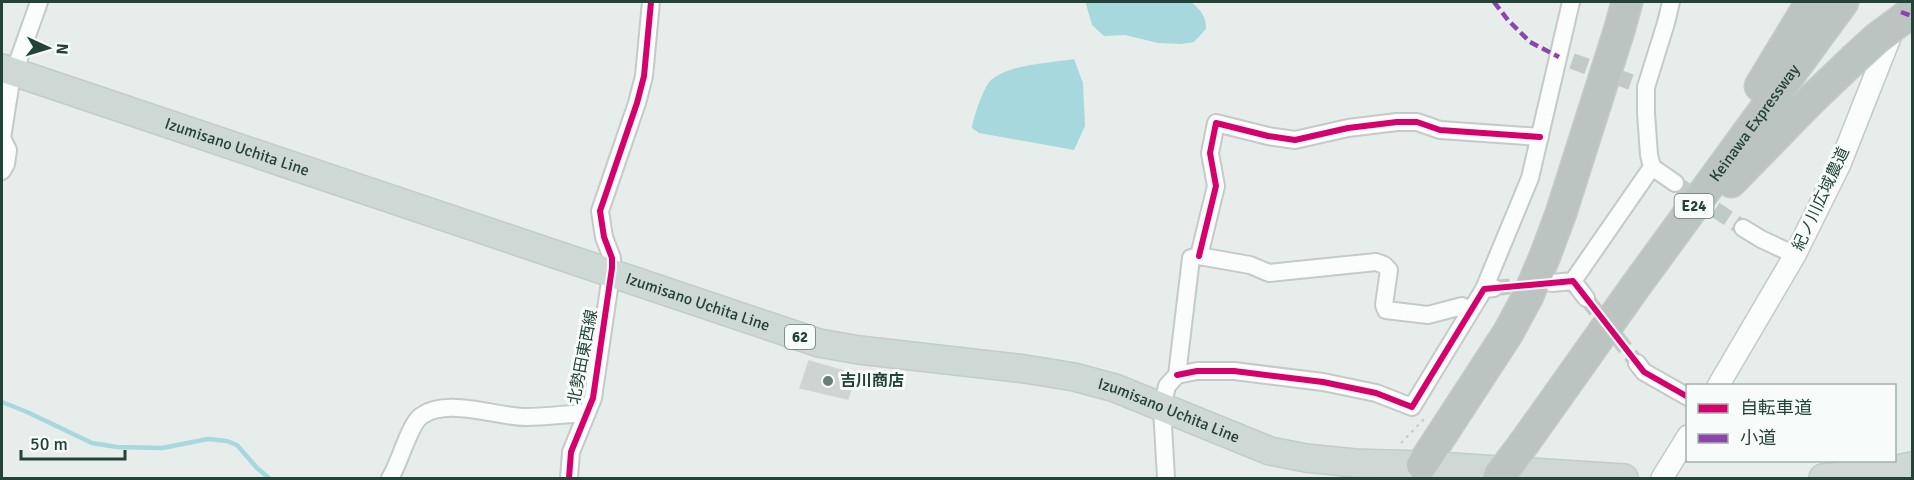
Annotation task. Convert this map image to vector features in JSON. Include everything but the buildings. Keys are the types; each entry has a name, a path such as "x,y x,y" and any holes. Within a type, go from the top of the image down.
{"highway":[{"path":"1422,465 1431,429 1445,397 1489,329 1509,293 1528,249 1608,2"},
{"path":"1422,465 1508,333 1528,296 1560,213 1620,31 1627,2"},
{"path":"1635,287 1811,2"},
{"name":"Keinawa Expressway","path":"1498,478 1843,2"},
{"path":"1547,411 1598,352 1680,241 1720,195 1786,125 1876,38 1912,12"}],"main road":[{"name":"Izumisano Uchita Line","path":"8,70 819,343 1074,377 1115,388 1270,451 1306,458 1355,463 1624,478"},
{"path":"1824,478 1912,466"}],"street":[{"path":"2,171 6,164 8,150 2,138 3,124 9,104 11,81 8,70 39,2"},
{"name":"北勢田東西線","path":"569,478 571,452 592,398 611,273 612,258 604,237 600,211 638,103 644,76 651,2"},
{"path":"1166,478 1162,408 1167,386 1178,375 1197,371 1234,371 1323,382 1376,393 1412,407 1471,310 1489,288 1530,178 1540,137 1565,59 1571,2"},
{"path":"1671,2 1666,23 1638,84 1646,113 1652,166 1675,183"},
{"name":"紀ノ川広域農道","path":"1719,384 1795,255 1840,164 1904,2"},
{"path":"1199,256 1215,186 1210,153 1216,123 1295,140 1348,128 1397,122 1417,122 1440,130 1540,137"},
{"path":"1573,281 1652,166"},
{"path":"1743,228 1795,255"},
{"path":"1178,375 1189,269 1191,258 1199,256 1250,265 1269,273 1376,262 1389,270 1384,305 1386,310 1428,315 1462,306 1471,310"},
{"path":"1552,282 1573,281"},
{"path":"1573,281 1586,298"},
{"path":"1638,363 1644,372 1686,397"},
{"path":"391,477 419,417 432,411 458,409 524,417 586,413"},
{"path":"1662,478 1686,439"}],"path":[{"path":"1397,447 1445,397"}],"water":[{"path":"1087,2 1191,2 1202,14 1206,29 1194,42 1181,44 1158,43 1125,35 1104,36 1092,25"},
{"path":"1074,59 1083,83 1085,126 1074,150 979,133 972,128 979,102 991,80 1019,67"}],"waterway":[{"path":"2,402 92,443 117,447 162,448 208,439 227,441 237,445 269,478"}],"tunnel":[{"path":"1572,61 1631,82"},
{"path":"1675,183 1743,228"},
{"path":"1494,288 1538,284"},
{"path":"1586,298 1637,363"}],"marked path":[{"path":"1494,2 1530,42 1559,57"},
{"path":"1901,12 1912,16"}],"cycle path":[{"path":"569,478 571,452 593,398 612,268 612,258 604,237 600,211 644,76 651,2"},
{"path":"1199,256 1216,186 1210,153 1216,123 1295,140 1348,128 1397,122 1417,122 1440,130 1540,137"},
{"path":"1177,375 1197,371 1234,371 1323,382 1376,393 1412,407 1484,289 1573,281 1644,372 1686,396"}],"place":[{"name":"吉川商店","path":"828,381"}]}
